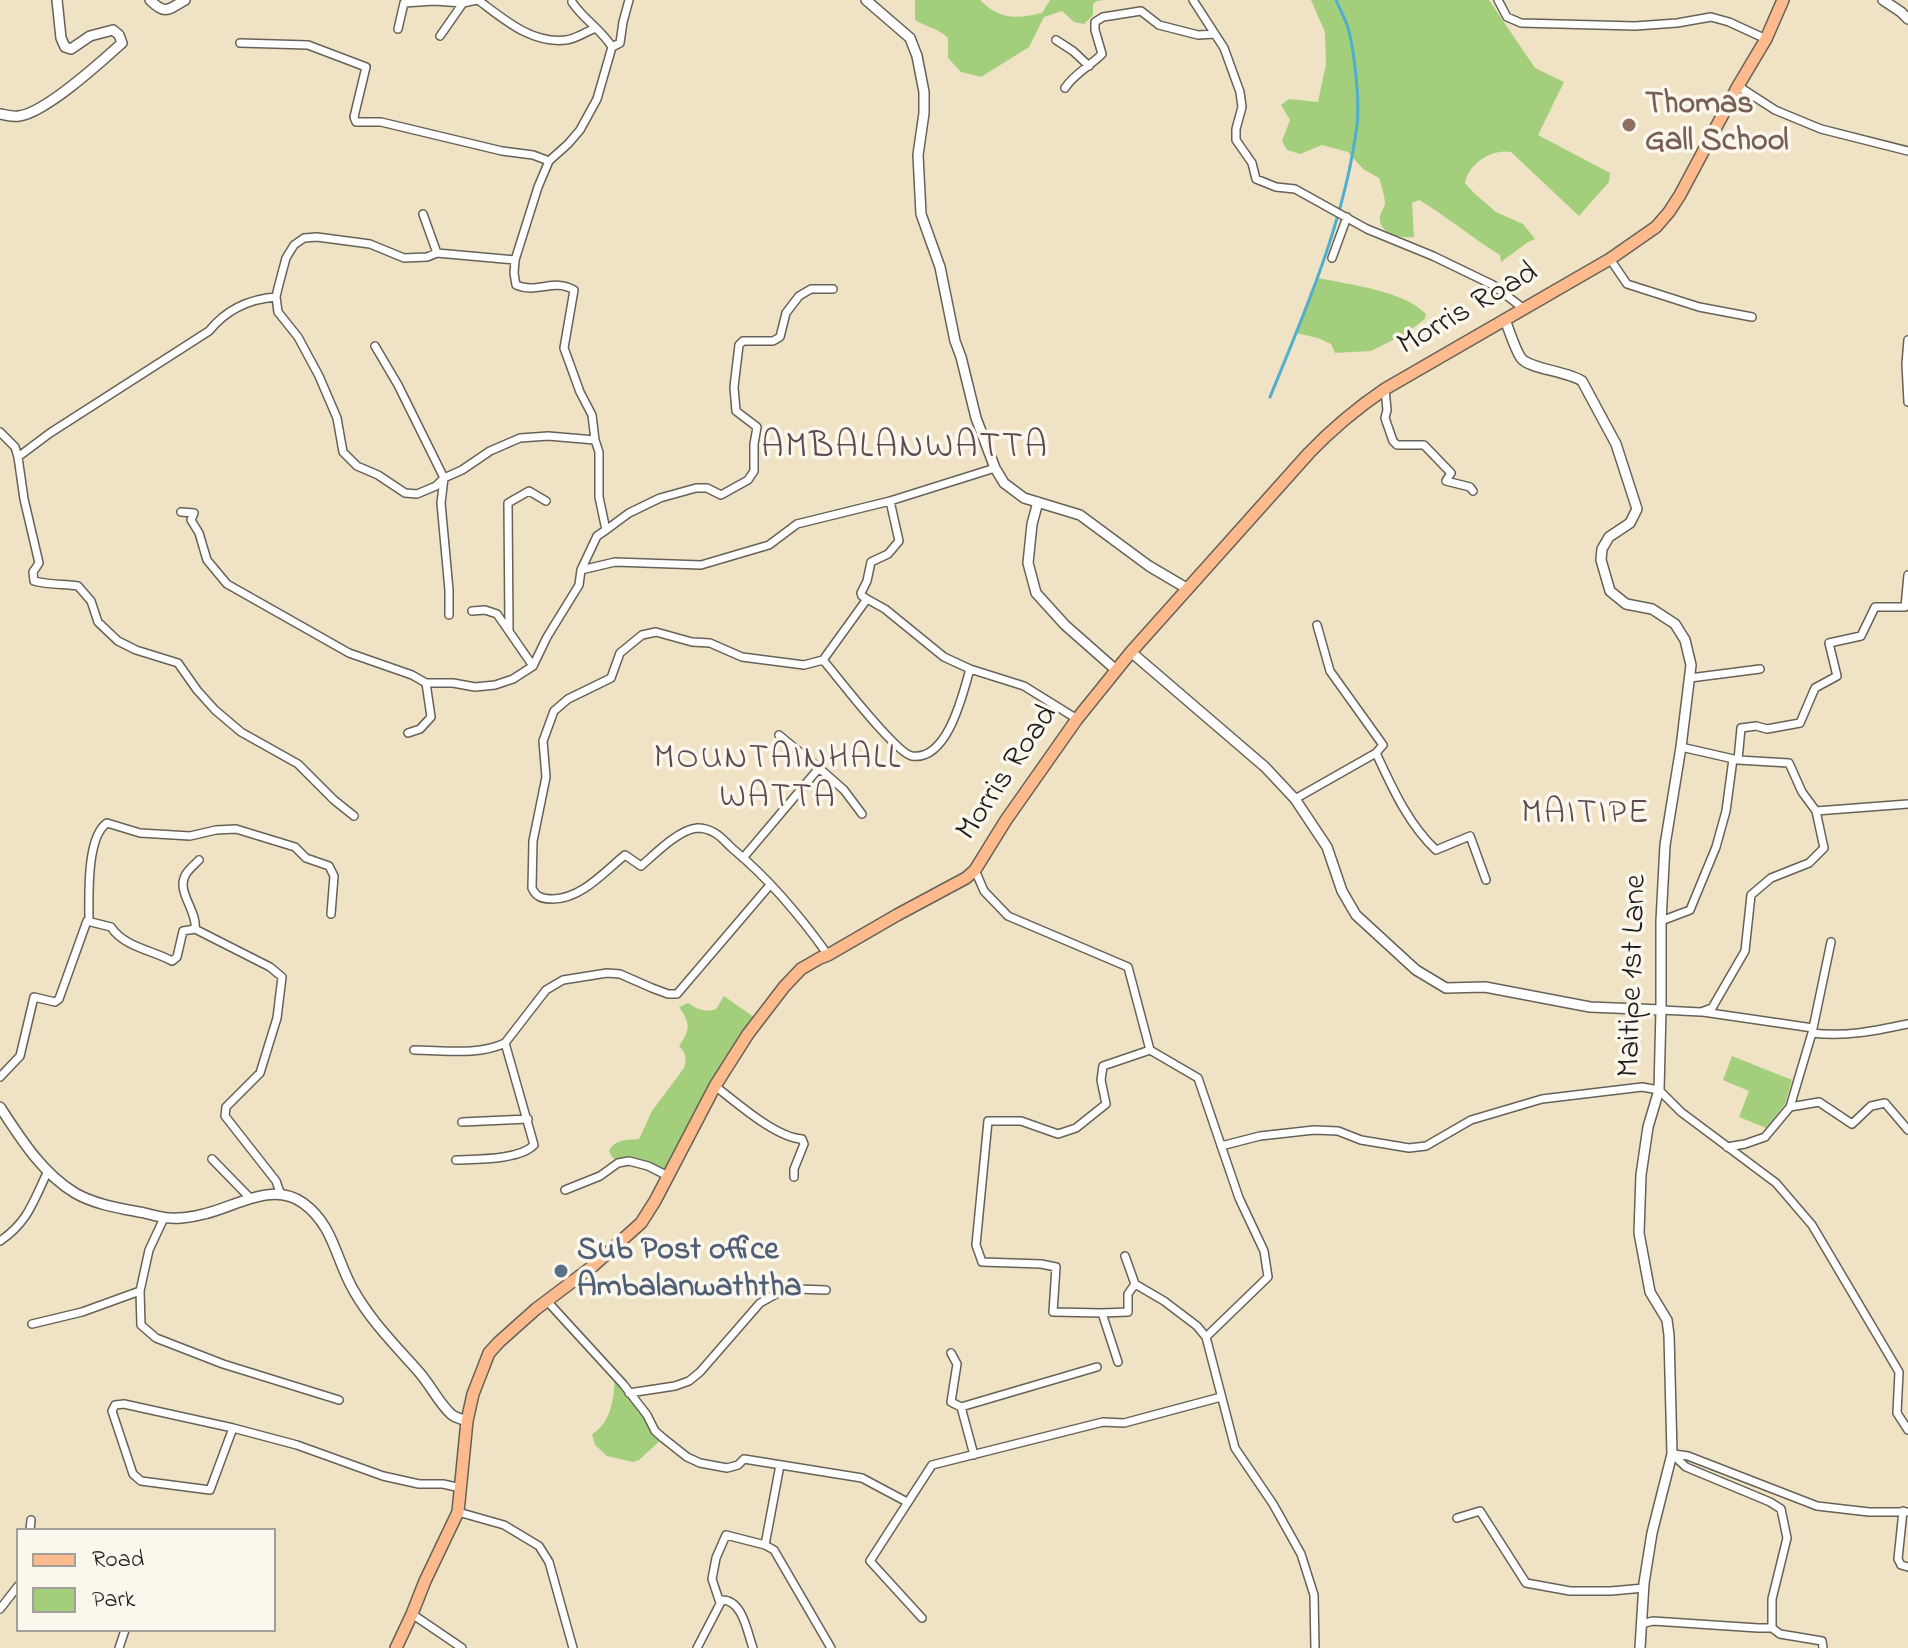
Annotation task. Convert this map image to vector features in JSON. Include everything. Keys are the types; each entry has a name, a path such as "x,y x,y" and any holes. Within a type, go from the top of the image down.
{"main road":[{"name":"Morris Road","path":"396,1648 458,1512 467,1421 473,1394 489,1353 641,1223 715,1086 748,1034 784,987 801,969 966,878 975,870 1077,719 1116,670 1316,445 1356,409 1385,389 1610,259 1642,238 1669,212 1766,39 1783,0"}],"street":[{"path":"0,114 20,116 51,102 122,43 113,30 90,36 71,49 65,47 61,38 57,0"},
{"path":"150,0 165,11 185,0"},
{"path":"398,29 404,3 478,0 517,30 547,39 568,40 596,28"},
{"path":"606,530 599,497 599,452 592,415 564,348 574,290 567,285 526,289 516,285 514,273 515,260 538,187 549,161 580,130 597,99 612,47 620,43 629,0"},
{"path":"866,0 910,38 917,56 924,92 918,155 921,214 940,267 955,341 976,418 995,468 1004,483 1024,498 1080,515 1149,566 1188,589"},
{"path":"1193,0 1224,48 1240,92 1242,107 1236,140 1252,163 1256,179 1276,187 1295,189 1367,229 1493,285 1525,309"},
{"path":"1498,0 1507,17 1521,23 1635,26 1711,17 1766,39"},
{"path":"1883,0 1908,19"},
{"path":"572,2 612,47"},
{"path":"440,36 463,3"},
{"path":"1065,88 1071,79 1102,54 1095,22 1103,17 1141,11 1159,25 1198,35 1215,34"},
{"path":"1056,40 1089,66"},
{"path":"240,43 308,45 366,67 354,117 356,122 381,122 549,161"},
{"path":"1738,86 1775,110 1821,129 1908,151"},
{"path":"423,214 437,253"},
{"path":"1332,258 1345,216"},
{"path":"515,260 437,253 427,257 404,258 370,244 304,238 294,245 286,258 276,297 278,312 298,337 319,376 337,418 343,452 357,466 378,475 405,493 417,494 436,486 490,451 520,438 548,436 595,440"},
{"path":"1610,259 1627,284 1699,307 1752,317"},
{"path":"181,512 194,513 191,520 199,533 207,560 227,584 349,653 426,683 475,687 513,679 533,666 579,585 581,570 597,536 629,513 660,498 696,488 707,488 721,495 748,480 754,471 757,427 736,411 734,387 739,345 743,341 773,341 780,337 786,313 799,296 811,289 833,289"},
{"path":"18,457 58,427 209,331 220,318 241,305 260,298 276,297"},
{"name":"Maitipe 1st Lane","path":"1505,320 1521,358 1528,364 1573,375 1582,381 1616,444 1637,509 1630,523 1609,537 1602,549 1601,560 1610,591 1626,604 1652,609 1675,624 1685,640 1691,665 1665,845 1659,1090 1648,1127 1641,1175 1639,1233 1650,1292 1667,1320 1669,1335 1672,1454 1652,1533 1640,1648"},
{"path":"1908,340 1908,402"},
{"path":"375,346 444,478 441,503 449,615"},
{"path":"1385,389 1385,418 1393,441 1397,445 1424,445 1451,473 1446,481 1470,487 1473,491"},
{"path":"0,432 15,447 18,457 39,563 33,572 34,581 78,586 91,601 98,622 118,641 178,663 215,710 241,732 298,764 354,816"},
{"path":"581,570 615,562 701,565 769,545 797,524 890,501 995,468"},
{"path":"509,630 508,503 529,491 546,501"},
{"path":"890,501 899,541 888,554 871,562 862,596 885,609 944,657 970,669 1024,686 1077,719"},
{"path":"1038,502 1028,563 1036,593 1065,625 1116,670"},
{"path":"1661,921 1690,910 1716,847 1741,728 1756,726 1767,729 1800,723 1815,688 1837,676 1829,643 1861,636 1875,607 1905,607 1908,575"},
{"path":"828,955 808,927 770,885 711,830 699,828 687,831 641,866 625,855 581,892 561,899 543,899 534,894 533,841 546,777 543,741 554,711 568,699 611,678 620,653 642,635 656,632 692,642 710,643 742,657 804,665 823,660 867,599"},
{"path":"472,611 485,610 497,614 533,666"},
{"path":"1295,799 1376,753 1383,745 1330,671 1317,625"},
{"path":"1131,652 1265,767 1295,799 1327,847 1342,891 1356,915 1416,970 1446,988 1485,987 1590,1007 1701,1012 1831,1035 1865,1033 1908,1024"},
{"path":"823,660 883,732 907,754 914,756 928,753 951,727 970,669"},
{"path":"1690,678 1760,669"},
{"path":"408,733 420,729 431,717 426,683"},
{"path":"779,735 844,790 862,814"},
{"path":"1681,747 1736,760 1789,763 1802,792 1816,811 1824,848 1809,863 1771,878 1751,895 1745,951 1712,1008 1701,1012"},
{"path":"1376,753 1398,800 1425,840 1436,850 1470,836 1486,880"},
{"path":"743,858 819,768"},
{"path":"1816,811 1908,804"},
{"path":"0,1077 20,1056 34,997 55,1002 59,999 89,921 89,884 94,846 100,827 107,823 140,833 190,836 236,829 295,847 306,858 329,866 334,876 331,914"},
{"path":"195,929 196,922 183,887 184,876 199,860"},
{"path":"975,870 984,891 1008,916 1128,967 1150,1050 1198,1078 1239,1198 1264,1251 1268,1277 1206,1337"},
{"path":"414,1050 474,1050 494,1048 505,1043 546,990 563,980 620,974 668,994 677,994 770,885"},
{"path":"89,921 111,927 117,936 130,944 172,961 177,957 183,931 195,929 270,967 282,977 277,1018 260,1073 226,1107 225,1116 276,1181 281,1195"},
{"path":"1727,1147 1765,1137 1790,1107 1812,1031 1831,942"},
{"path":"456,1160 527,1152 534,1145 505,1043"},
{"path":"1135,1284 1128,1294 1128,1312 1053,1312 1056,1267 982,1262 976,1245 988,1121 1021,1121 1058,1134 1076,1128 1106,1104 1101,1080 1103,1066 1150,1050"},
{"path":"715,1086 776,1131 793,1139 802,1139 804,1144 794,1177"},
{"path":"1221,1146 1260,1136 1314,1130 1338,1131 1361,1140 1409,1148 1426,1146 1471,1120 1542,1099 1642,1087 1659,1090 1681,1112 1776,1183 1812,1225 1899,1372 1897,1413 1908,1430"},
{"path":"1790,1107 1819,1102 1852,1124 1871,1106 1885,1103 1908,1130"},
{"path":"0,1107 47,1173 77,1194 105,1205 164,1218 203,1215 250,1198 281,1195 300,1201 329,1233 353,1290 384,1334 420,1372 452,1416 467,1421"},
{"path":"462,1122 528,1119"},
{"path":"212,1159 250,1198"},
{"path":"565,1190 600,1176 618,1163 629,1161 668,1176"},
{"path":"0,1241 23,1222 47,1173"},
{"path":"164,1218 149,1250 140,1291 141,1325 156,1338 223,1364 339,1400"},
{"path":"1125,1256 1135,1284 1164,1301 1197,1326 1206,1337 1235,1448 1273,1504 1301,1554 1314,1595 1315,1648"},
{"path":"629,1393 689,1381 760,1303 778,1293 797,1289 826,1290"},
{"path":"32,1324 82,1312 140,1291"},
{"path":"547,1301 623,1384 655,1431 687,1457 727,1468 738,1465 744,1459 862,1478 907,1502"},
{"path":"1102,1313 1118,1362"},
{"path":"951,1353 957,1364 951,1402 961,1407 1097,1367"},
{"path":"1153,1410 1220,1395"},
{"path":"922,1618 870,1561 932,1465 1103,1422 1124,1423 1220,1395"},
{"path":"233,1428 210,1490 141,1481 133,1474 112,1411 115,1405 124,1404 233,1428 297,1445 383,1476 419,1484 461,1488"},
{"path":"961,1407 974,1455"},
{"path":"1672,1454 1688,1456 1817,1506 1869,1512 1906,1511 1898,1559 1901,1565 1908,1567"},
{"path":"1672,1454 1686,1467 1781,1509 1787,1538 1772,1599 1772,1628"},
{"path":"765,1545 780,1465"},
{"path":"1457,1518 1480,1511 1526,1583 1570,1591 1644,1588"},
{"path":"458,1512 504,1525 539,1546 549,1562 573,1648"},
{"path":"30,1528 31,1520"},
{"path":"720,1603 712,1579 716,1558 726,1535 765,1545 774,1550 831,1648"},
{"path":"0,1609 16,1589"},
{"path":"697,1648 722,1600 729,1600 738,1607 753,1648"},
{"path":"412,1614 462,1648"},
{"path":"1641,1624 1653,1621 1772,1628 1780,1634 1822,1641 1823,1648"}],"green space":[{"path":"915,0 980,0 994,11 1016,17 1042,13 1050,0 1106,0 1093,4 1093,15 1084,24 1074,22 1062,11 1044,17 1029,47 981,77 961,72 948,58 948,38 915,20"},
{"path":"1311,0 1489,0 1535,68 1564,82 1538,135 1610,173 1609,182 1579,216 1511,152 1496,152 1482,159 1471,170 1465,183 1496,212 1523,224 1535,239 1501,262 1500,255 1419,200 1412,203 1414,237 1397,236 1386,231 1380,222 1385,204 1379,178 1363,169 1348,152 1322,145 1300,154 1287,150 1282,141 1290,120 1281,105 1289,99 1318,102 1326,64 1325,32"},
{"path":"1318,278 1404,299 1426,314 1425,319 1405,334 1371,351 1335,353 1331,344 1296,333"},
{"path":"724,996 758,1020 670,1172 619,1162 609,1151 622,1141 639,1139 652,1111 684,1068 685,1056 679,1046 688,1027 679,1007 688,1003 701,1010 712,1010"},
{"path":"1732,1056 1792,1080 1785,1104 1766,1128 1739,1117 1749,1091 1723,1080"},
{"path":"615,1375 663,1438 633,1462 607,1456 595,1445 592,1434 608,1416"}],"waterway":[{"path":"1270,397 1334,230 1357,125 1352,44 1336,0"}],"place":[{"name":"Thomas Gall School","path":"1629,125"},
{"name":"Sub Post office Ambalanwaththa","path":"561,1271"}],"district":[{"name":"AMBALANWATTA","path":"905,450"},
{"name":"MOUNTAINHALL WATTA","path":"778,780"},
{"name":"MAITIPE","path":"1586,816"}]}
